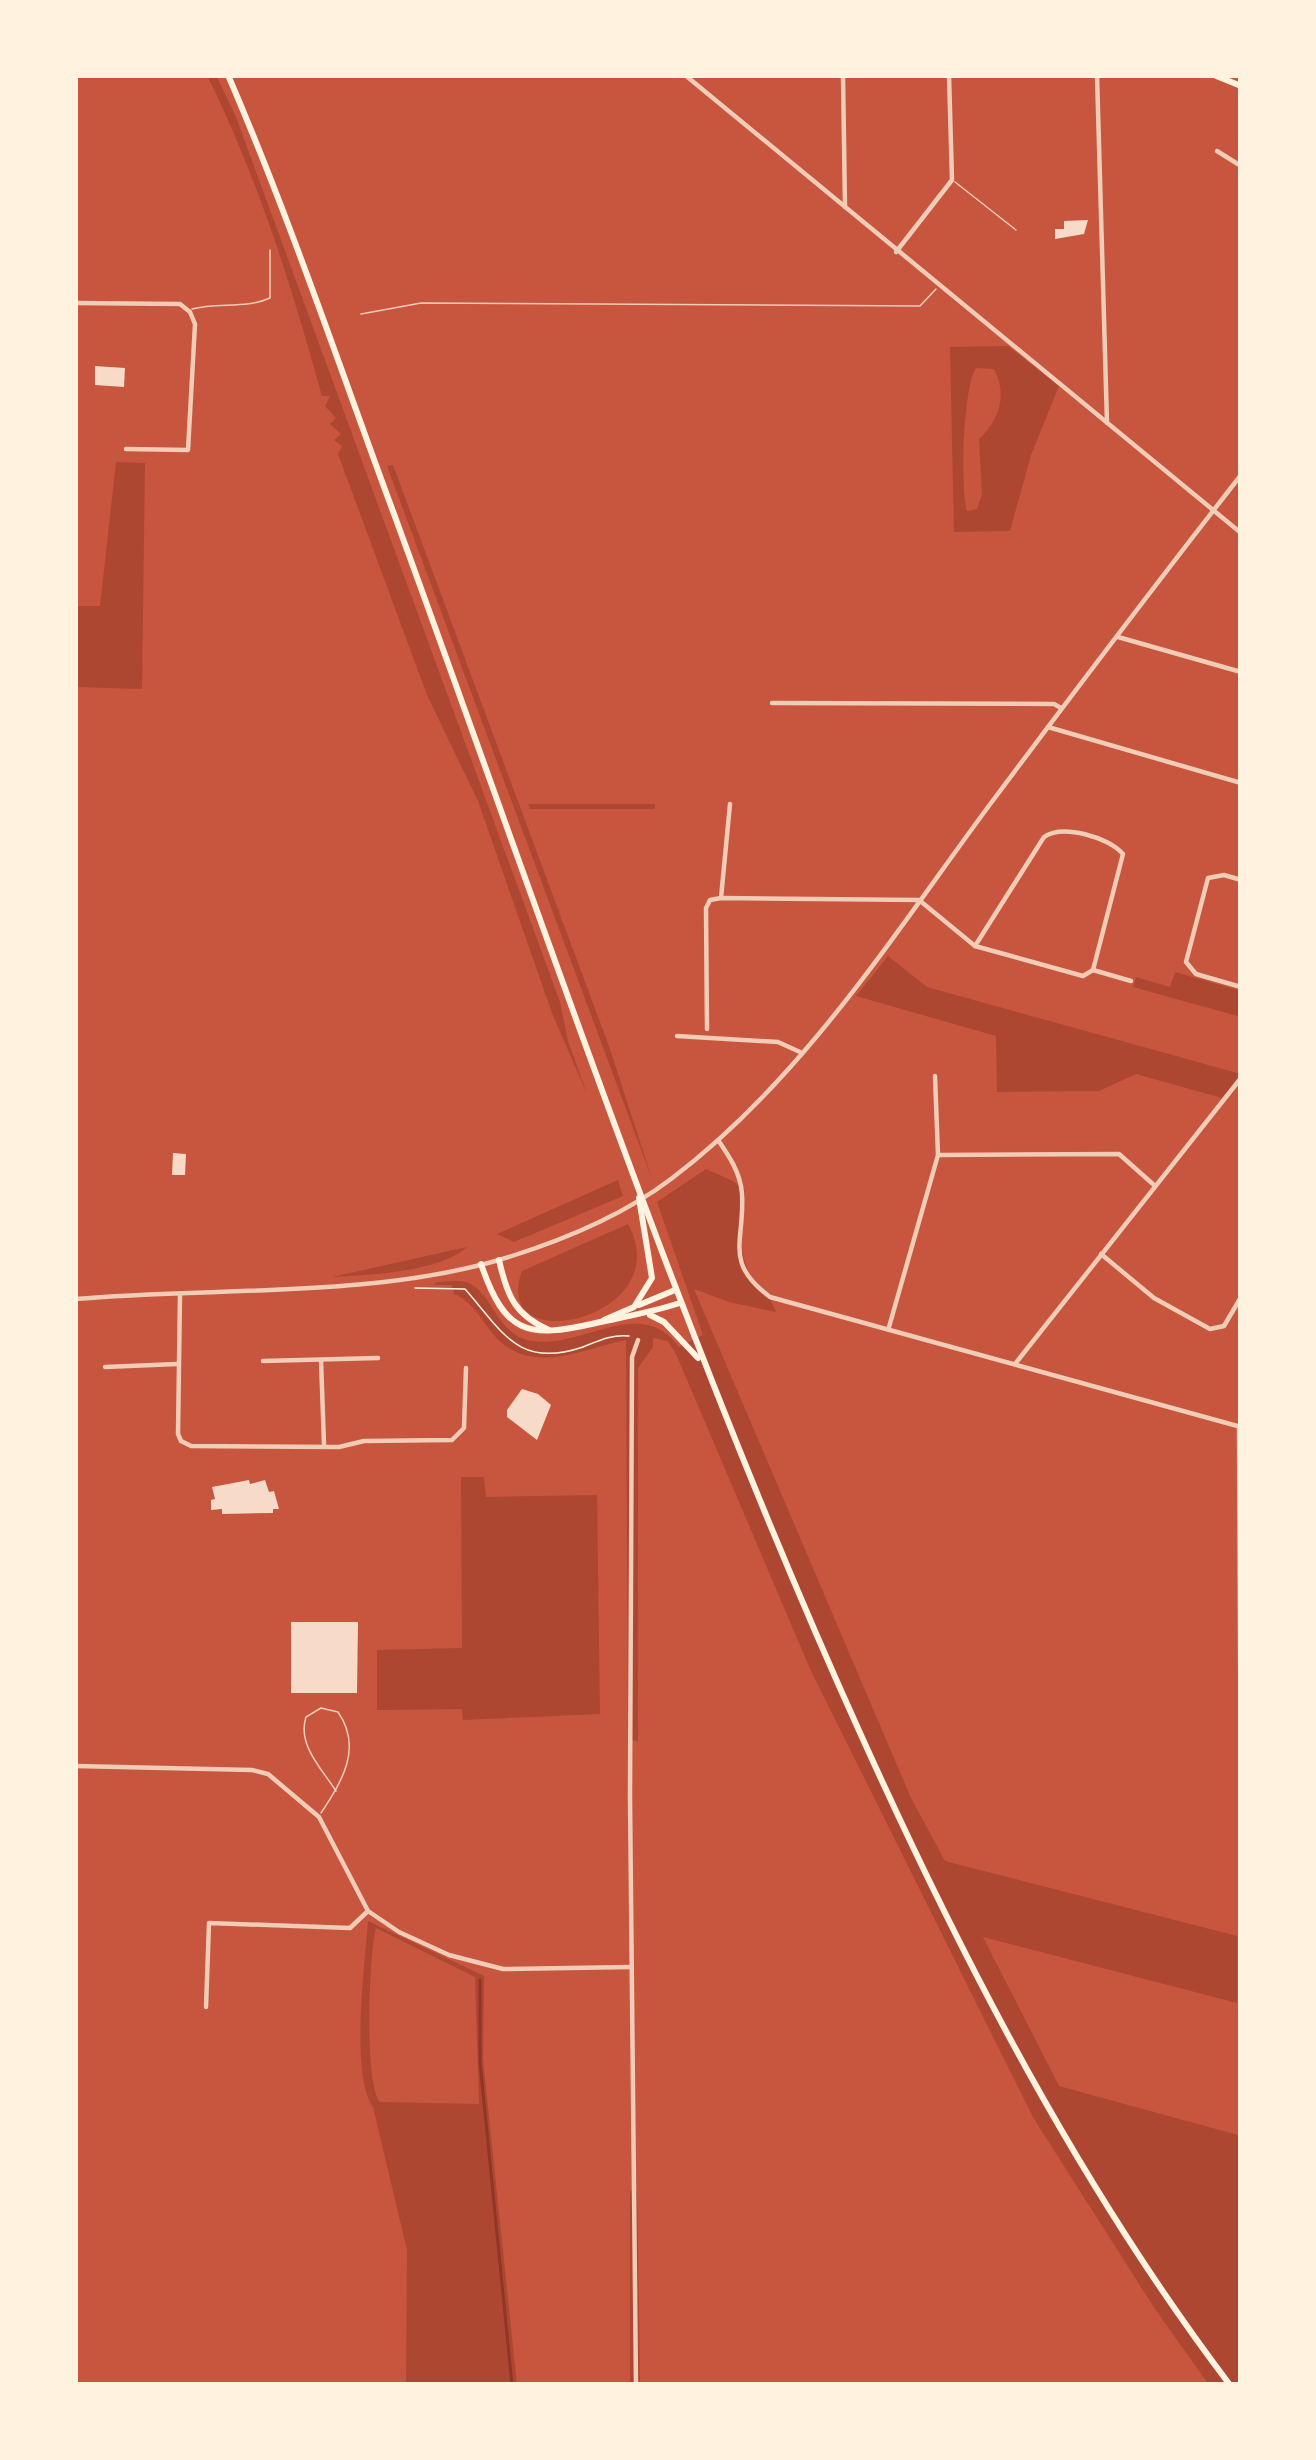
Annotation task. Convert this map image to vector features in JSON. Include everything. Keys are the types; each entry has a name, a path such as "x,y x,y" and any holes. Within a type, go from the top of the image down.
{"main road":[{"path":"228,75 379,473 701,1361 840,1689 987,1994 1103,2196 1230,2385"},
{"path":"1214,75 1241,86"},
{"path":"634,1306 652,1278 640,1223 639,1192"},
{"path":"499,1260 519,1313 553,1332"},
{"path":"481,1264 496,1305 525,1330 553,1332 680,1303"},
{"path":"595,1324 675,1290"},
{"path":"646,1314 664,1322 701,1361"}],"street":[{"path":"685,75 1241,533"},
{"path":"843,75 844,208"},
{"path":"896,252 952,180 950,75"},
{"path":"1097,75 1107,423"},
{"path":"1217,151 1241,166"},
{"path":"75,303 180,304 196,324 188,450 126,449"},
{"path":"75,1299 401,1280 481,1264 614,1215 670,1180 718,1141 850,994 1241,475"},
{"path":"1118,638 1241,672"},
{"path":"772,704 1054,704 1061,708"},
{"path":"1048,727 1241,783"},
{"path":"721,898 730,804"},
{"path":"707,1029 706,908 710,900 919,900 975,946 1083,976 1093,970 1123,854 1112,843 1054,830 1043,837 975,946"},
{"path":"1241,880 1224,875 1208,878 1186,962 1196,974 1241,987"},
{"path":"1093,970 1131,981"},
{"path":"677,1036 778,1042 800,1052"},
{"path":"889,1329 938,1155 935,1076"},
{"path":"1015,1364 1240,1077"},
{"path":"718,1141 734,1162 742,1190 739,1254 748,1281 770,1297 1240,1427 1241,1830"},
{"path":"938,1155 1119,1154 1154,1184"},
{"path":"1100,1255 1154,1298 1210,1329 1224,1326 1241,1297"},
{"path":"180,1292 181,1441 191,1446 452,1440 464,1429 466,1368"},
{"path":"636,2385 632,1357 638,1340"},
{"path":"263,1361 378,1358"},
{"path":"321,1360 324,1446"},
{"path":"105,1367 179,1364"},
{"path":"75,1766 268,1774 319,1816 368,1910 399,1932 475,1964 502,1969 632,1967"},
{"path":"206,2007 209,1923 350,1928 368,1910"}],"lane":[{"path":"952,180 1016,230"},
{"path":"190,311 212,304 256,304 270,298 270,250"},
{"path":"361,314 422,304 920,306 939,286"},
{"path":"319,1816 336,1791 350,1757 350,1739 338,1712 321,1708 306,1718 303,1727 308,1748 336,1791"}],"shaded area":[{"path":"207,75 216,75 236,117 560,1002 587,1094 552,1013 478,801 427,695 338,454 342,446 334,440 341,434 330,424 336,418 325,406 330,396 322,396 272,232"},
{"path":"1008,346 1059,386 1031,455 1010,531 954,532 950,347","holes":["976,368 994,369 999,407 979,439 982,494 977,509 967,511 963,461 968,395"]},
{"path":"116,462 145,463 142,689 75,687 75,606 100,606"},
{"path":"393,465 610,1049 652,1179 387,466"},
{"path":"528,804 655,804 655,809 530,809"},
{"path":"888,956 927,987 1241,1074 1222,1098 1136,1074 1099,1091 997,1092 996,1036 856,996"},
{"path":"1175,972 1241,991 1241,1017 1133,987 1136,977 1170,987"},
{"path":"706,1169 745,1191 744,1260 776,1312 694,1289 911,1798 945,1861 1237,1936 1237,2003 983,1937 1059,2086 1238,2135 1241,2385 1209,2385 1034,2119 811,1671 676,1354 668,1341 653,1338 653,1347 638,1368 638,1741 628,1740 626,1340 556,1357 523,1355 493,1334 471,1306 454,1294 452,1285 433,1285 458,1281 474,1286 510,1330 532,1341 571,1338 629,1324 664,1332 679,1347 703,1335 657,1202"},
{"path":"618,1180 623,1196 514,1242 497,1234"},
{"path":"628,1224 637,1257 629,1284 609,1304 582,1317 555,1321 532,1315 519,1299 522,1271"},
{"path":"467,1247 422,1267 332,1277"},
{"path":"461,1477 484,1477 486,1497 597,1495 600,1714 463,1720 462,1709 377,1710 377,1650 462,1648"},
{"path":"368,1921 484,1976 483,2059 517,2385 406,2385 407,2250 362,2070","holes":["376,1928 475,1977 479,2104 380,2102 370,2046"]},
{"path":"630,2191 637,2191 640,2385 630,2385"}],"building":[{"path":"1088,220 1084,234 1055,239 1055,229 1064,229 1064,221"},
{"path":"95,366 125,368 124,387 95,385"},
{"path":"173,1153 186,1154 185,1175 172,1175"},
{"path":"522,1389 551,1405 537,1440 507,1417"},
{"path":"249,1480 250,1484 265,1480 279,1509 222,1514 222,1509 211,1510 212,1487"},
{"path":"291,1622 358,1622 357,1693 291,1693"}],"waterway":[{"path":"480,1980 480,2062 512,2385"}]}
